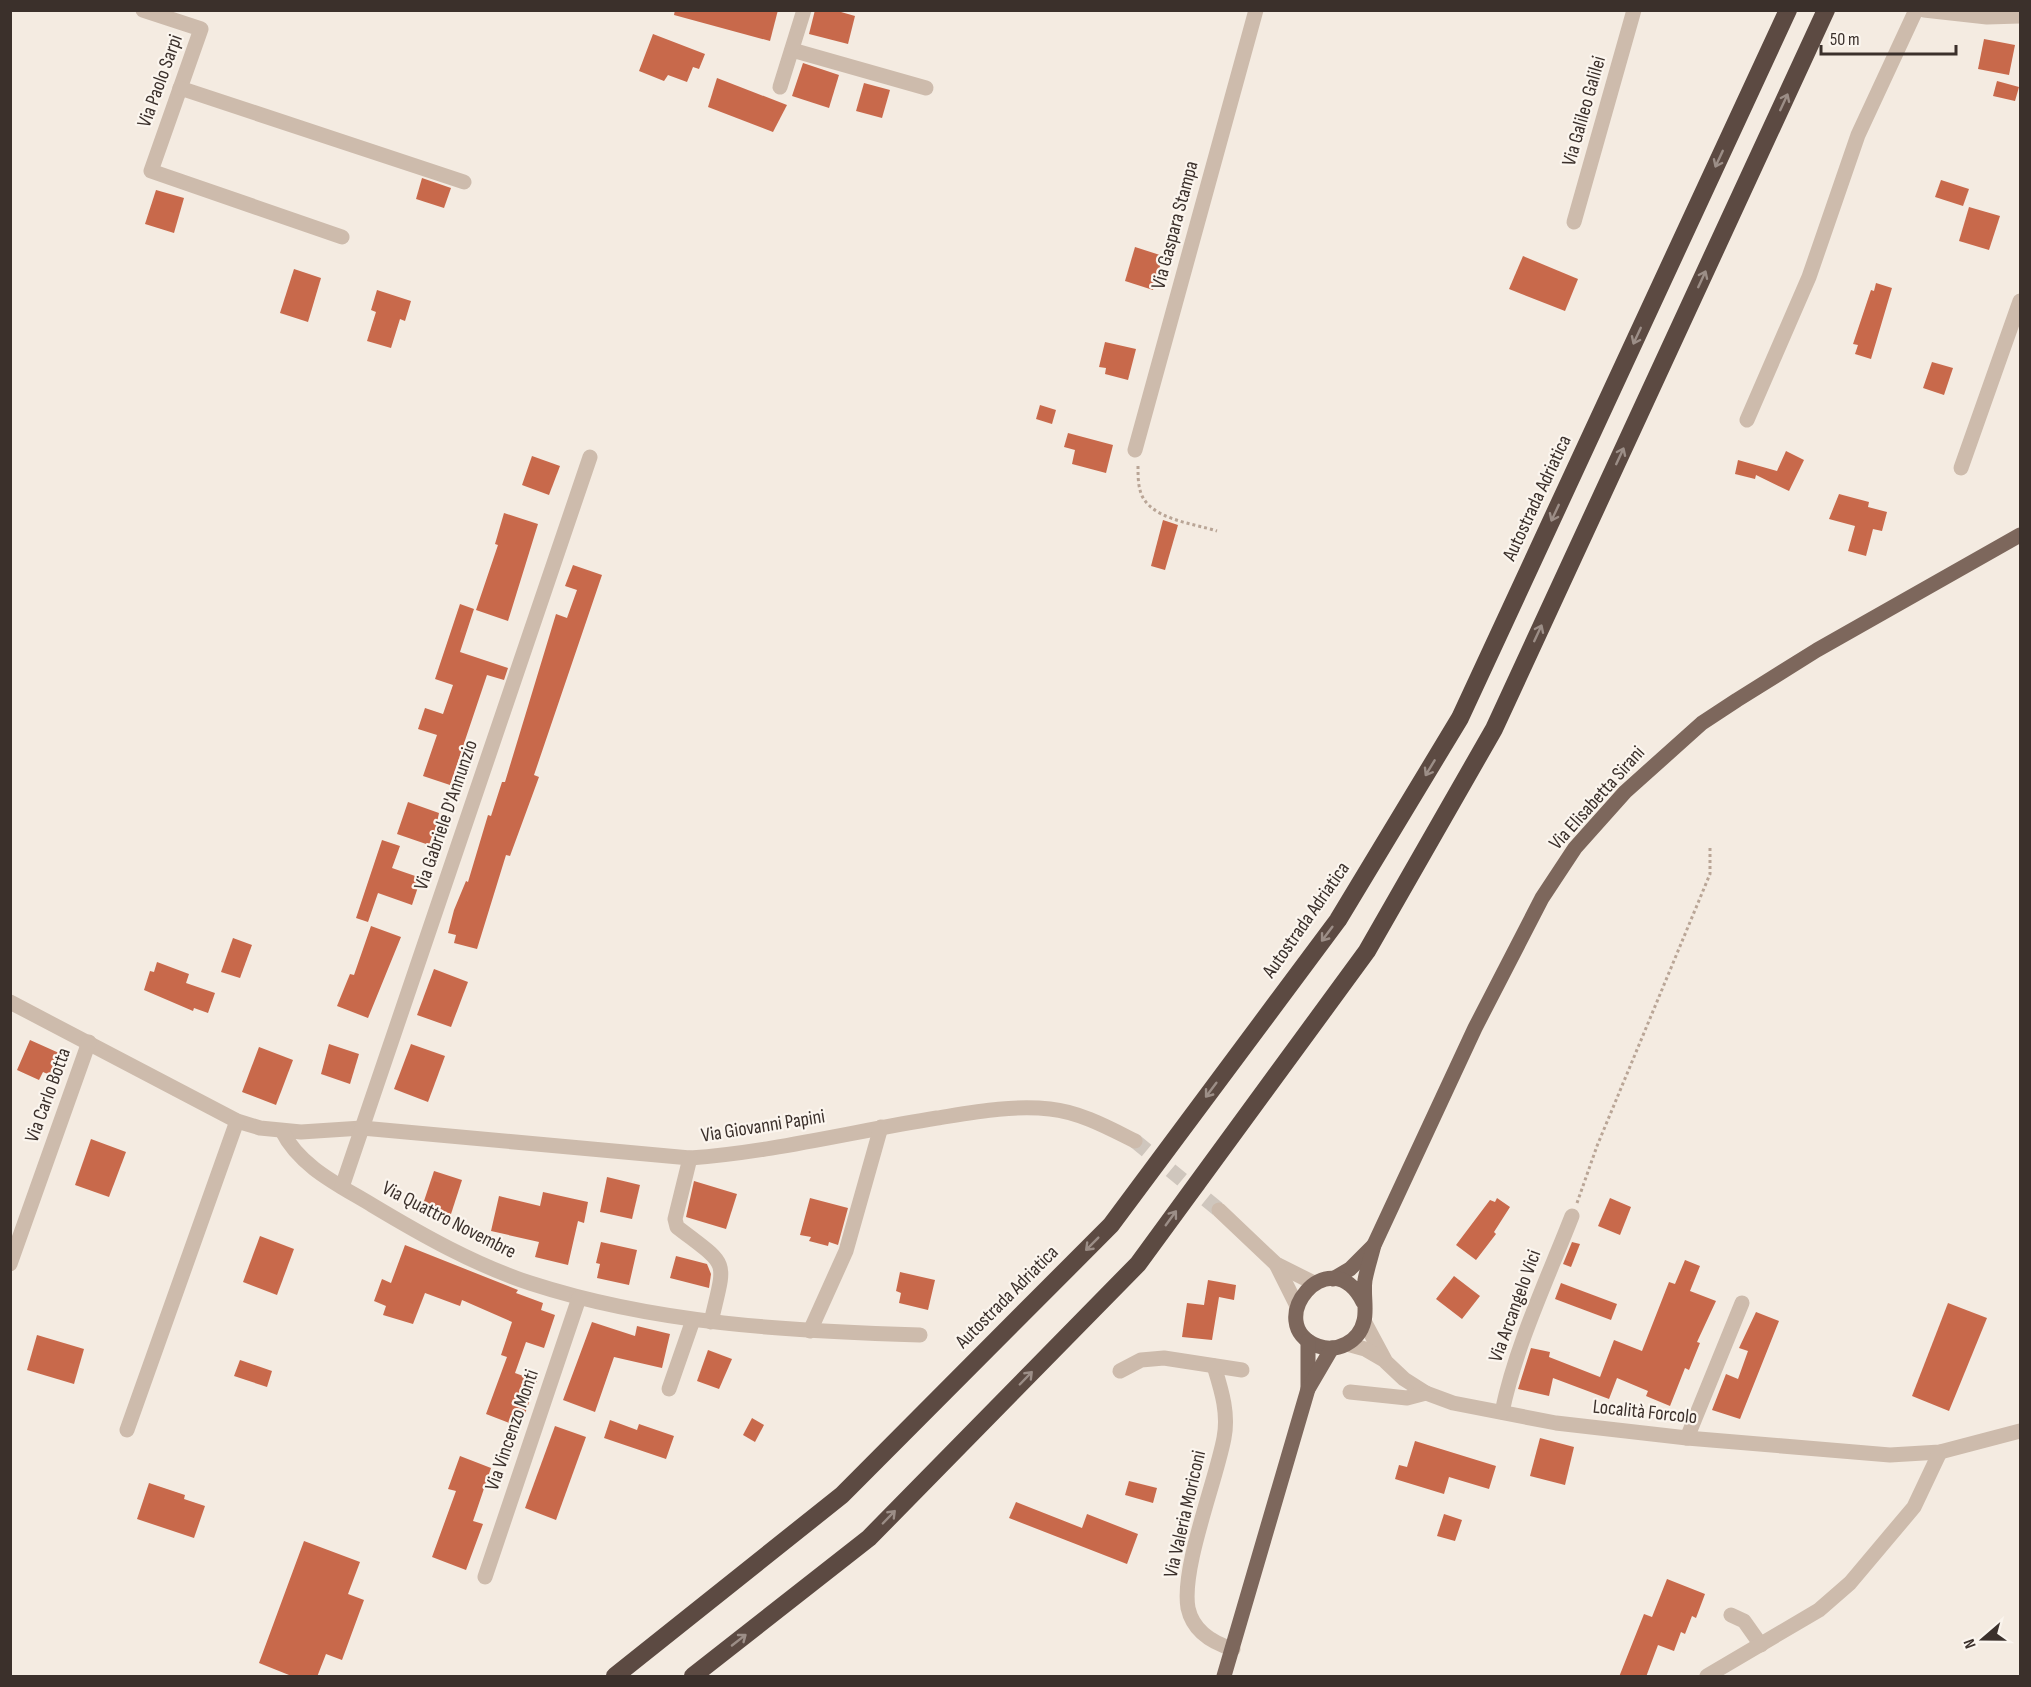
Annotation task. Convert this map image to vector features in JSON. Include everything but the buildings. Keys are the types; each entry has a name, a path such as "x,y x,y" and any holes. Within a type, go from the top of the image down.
{"highway":[{"name":"Autostrada Adriatica","path":"615,1677 843,1495 1111,1225 1338,920 1460,718 1788,10"},
{"path":"693,1677 869,1538 1138,1264 1367,951 1494,729 1826,10"}],"main road":[{"name":"Via Elisabetta Sirani","path":"1363,1302 1374,1245 1475,1028 1542,898 1575,848 1625,792 1702,723 1817,650 2020,535"},
{"name":"Via Elisabetta Sirani","path":"1333,1279 1350,1269 1374,1245"},
{"path":"1308,1389 1340,1346 1355,1338 1364,1321 1363,1302 1351,1285 1333,1279 1314,1283 1300,1297 1297,1306 1298,1325 1308,1341 1318,1346 1340,1346"},
{"path":"1224,1677 1308,1389 1308,1341"}],"street":[{"name":"Via Paolo Sarpi","path":"143,10 201,29 151,171 342,237"},
{"path":"780,87 804,10"},
{"name":"Via Gaspara Stampa","path":"1135,450 1256,10"},
{"name":"Via Galileo Galilei","path":"1574,222 1634,10"},
{"path":"1747,420 1809,277 1858,135 1916,10"},
{"path":"1924,10 1987,17 2020,16"},
{"path":"792,50 926,88"},
{"path":"180,88 464,182"},
{"path":"1961,468 2020,301"},
{"name":"Via Gabriele D'Annunzio","path":"342,1187 590,457"},
{"path":"10,1002 237,1121 282,1131"},
{"name":"Via Carlo Botta","path":"10,1264 89,1042"},
{"name":"Via Giovanni Papini","path":"282,1131 362,1128 690,1158 741,1154 881,1127 1004,1108 1052,1109 1096,1122 1135,1141"},
{"path":"127,1430 237,1121"},
{"path":"810,1331 846,1251 881,1127"},
{"name":"Via Quattro Novembre","path":"282,1131 290,1146 301,1159 342,1187 405,1224 482,1264 529,1283 579,1298 693,1320 810,1331 920,1335"},
{"path":"690,1158 675,1219 677,1227 720,1260 723,1272 711,1322"},
{"path":"1219,1210 1276,1264 1314,1283"},
{"name":"Via Arcangelo Vici","path":"1502,1412 1529,1328 1572,1216"},
{"path":"1276,1264 1297,1306"},
{"name":"Via Vincenzo Monti","path":"485,1577 579,1298"},
{"path":"1687,1438 1742,1303"},
{"path":"669,1389 693,1320"},
{"path":"1364,1321 1386,1362"},
{"path":"1340,1346 1365,1349 1426,1393"},
{"path":"1120,1371 1141,1360 1164,1358 1242,1370"},
{"name":"Via Valeria Moriconi","path":"1214,1366 1224,1403 1225,1436 1189,1576 1188,1609 1198,1630 1216,1644 1233,1649"},
{"name":"Località Forcolo","path":"1350,1392 1407,1398 1426,1393 1453,1403 1556,1423 1687,1438 1890,1455 1940,1452 2020,1431"},
{"path":"1707,1677 1819,1610 1850,1583 1914,1507 1940,1452"},
{"path":"1731,1615 1744,1621 1761,1645"}],"path":[{"path":"1135,450 1140,491 1146,504 1155,512 1216,531"},
{"path":"1572,1216 1597,1146 1710,874 1710,845"}],"tunnel":[{"path":"1135,1141 1219,1210"}]}
